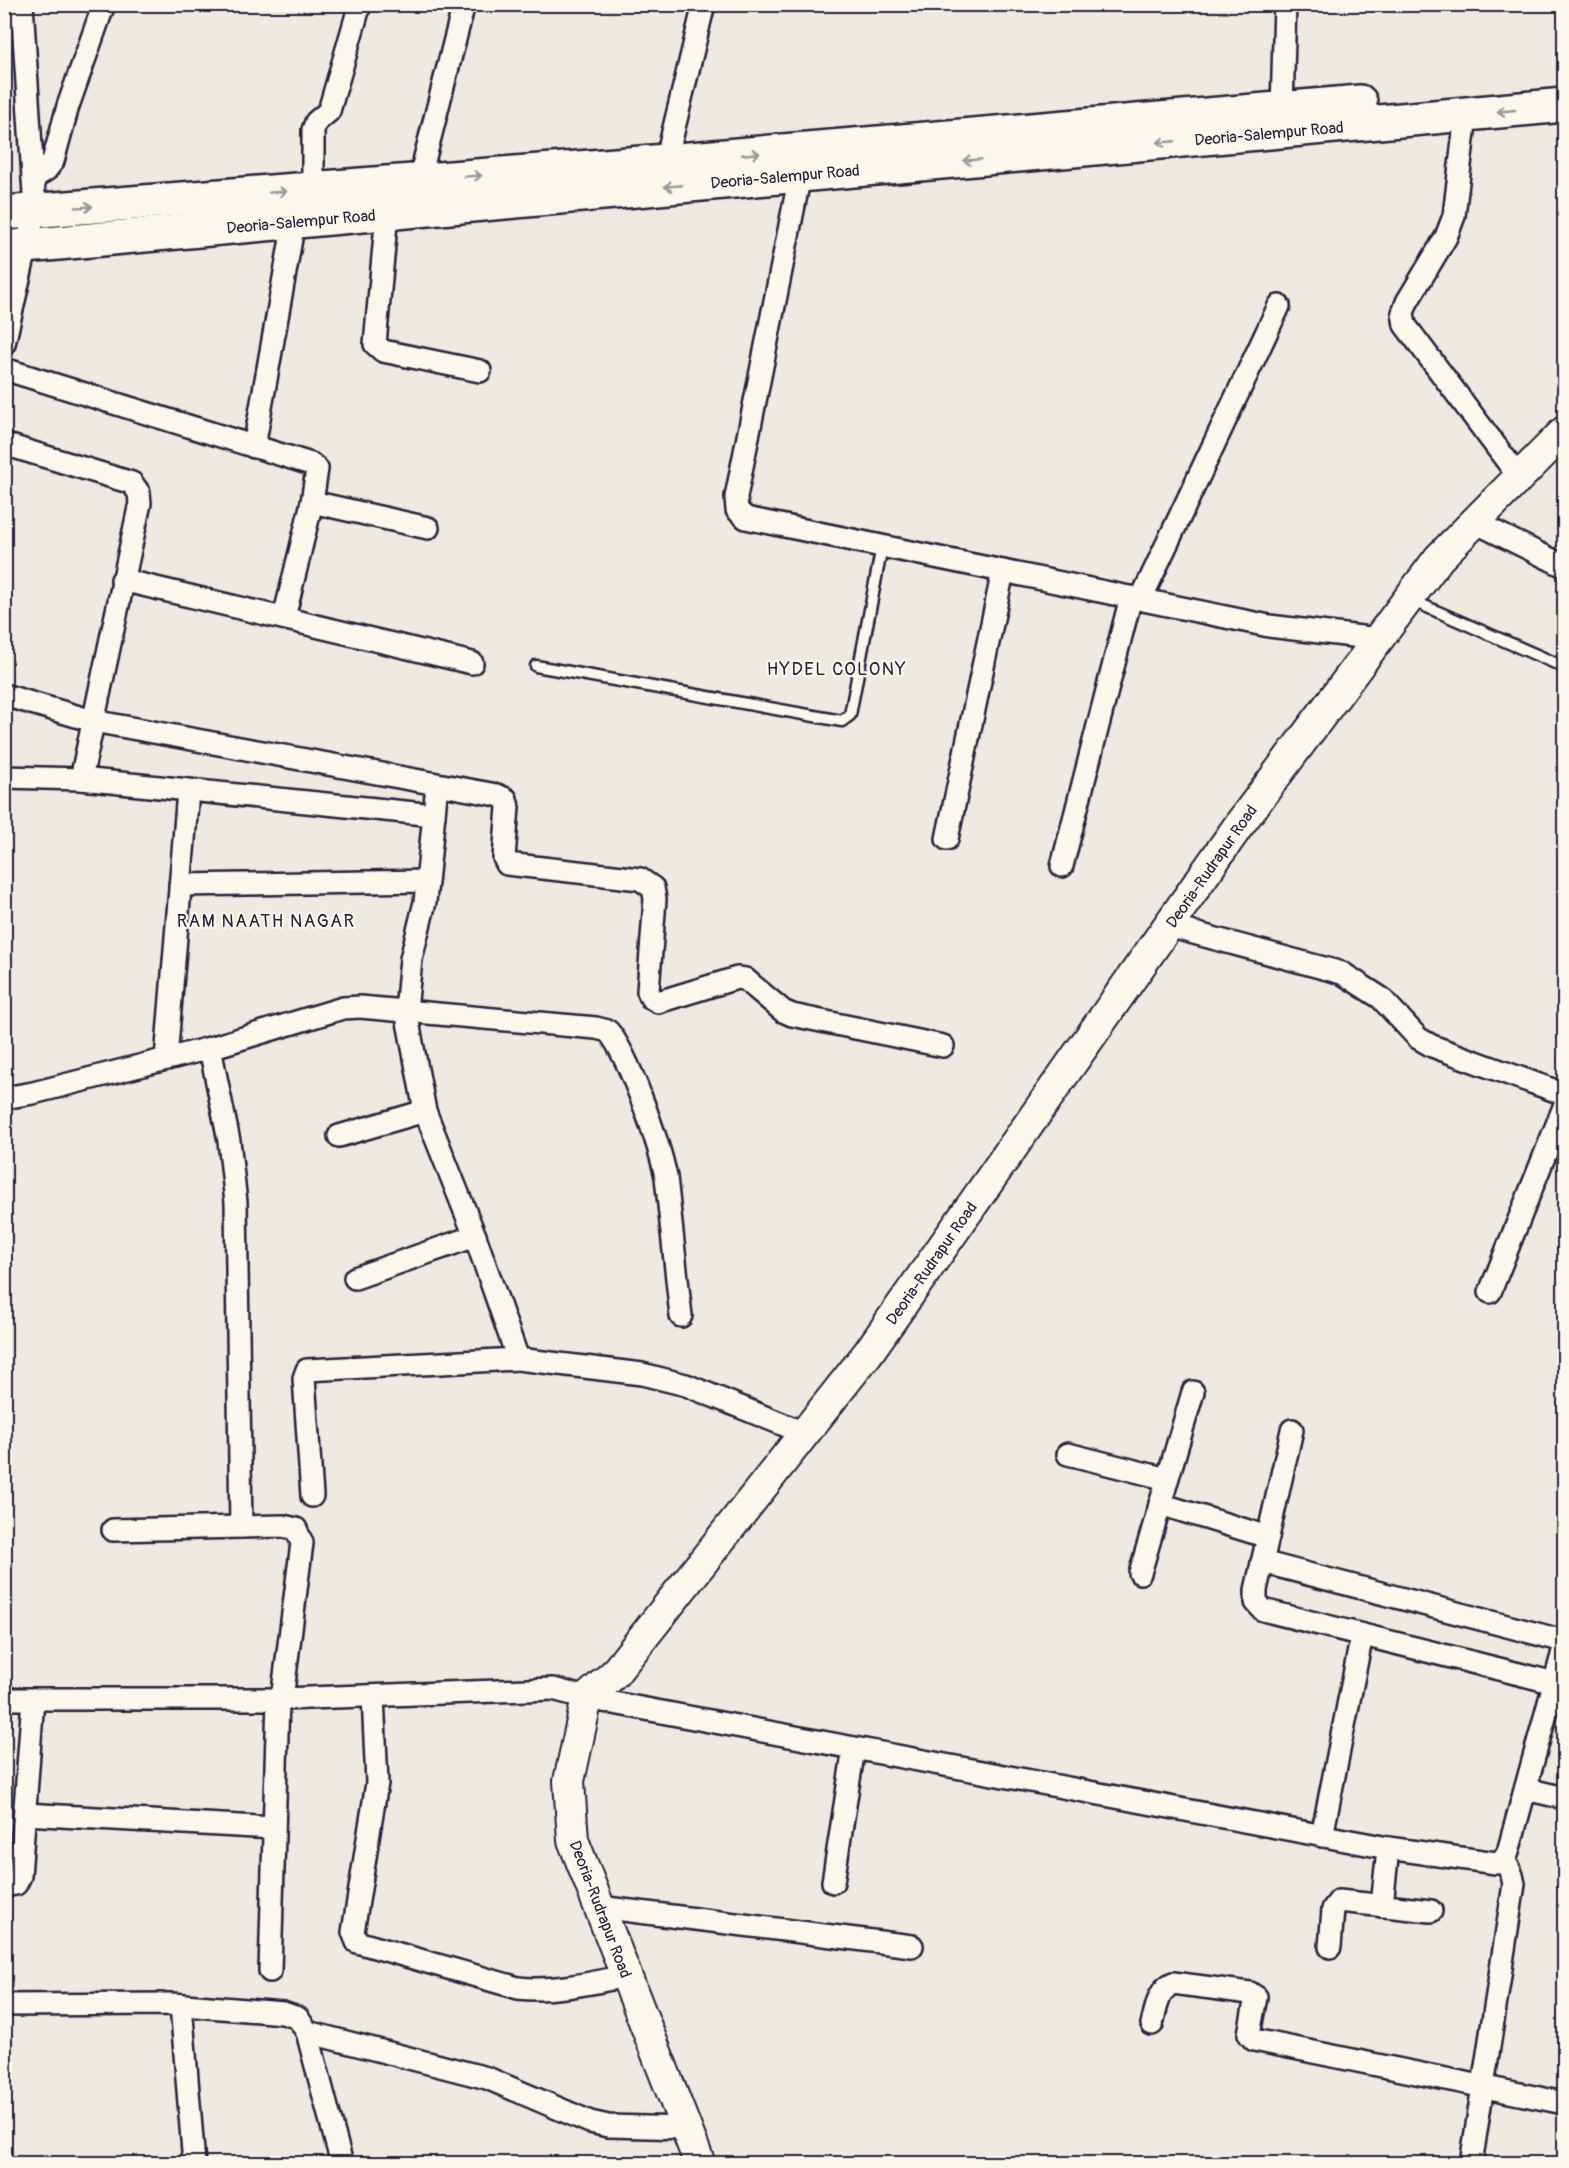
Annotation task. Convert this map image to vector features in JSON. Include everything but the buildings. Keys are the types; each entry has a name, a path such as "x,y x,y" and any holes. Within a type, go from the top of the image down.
{"highway":[{"name":"Deoria-Salempur Road","path":"20,212 666,162 1564,82"},
{"name":"Deoria-Salempur Road","path":"16,247 1564,105"}],"main road":[{"name":"Deoria-Rudrapur Road","path":"700,2163 573,1840 569,1781 587,1698 614,1674 875,1343 1239,825 1439,558 1564,432"}],"street":[{"path":"33,178 46,170 53,161 68,106 104,4"},
{"path":"313,189 313,130 316,122 329,111 360,4"},
{"path":"419,181 464,4"},
{"path":"666,162 704,4"},
{"path":"1282,108 1286,4"},
{"path":"4,344 20,212 33,178 16,6"},
{"path":"1466,114 1455,216 1446,237 1407,302 1403,314 1405,325 1519,477"},
{"path":"800,175 736,497 738,510 746,518 1269,626 1378,639"},
{"path":"387,213 375,344 382,351 480,371"},
{"path":"254,447 294,222"},
{"path":"1062,866 1136,598 1279,306"},
{"path":"4,369 311,464 317,470 312,502 284,618"},
{"path":"4,444 132,483 139,493 140,503 81,779"},
{"path":"312,502 428,528"},
{"path":"1475,522 1564,566"},
{"path":"947,839 1003,571"},
{"path":"122,580 472,663"},
{"path":"4,695 93,721 437,786 497,795 506,799 504,858 507,864 640,879 653,888 656,899 648,991 651,998 658,1002 737,978 745,979 783,1011 792,1015 943,1046"},
{"path":"4,777 81,779 434,815"},
{"path":"437,786 427,881 411,959 406,1011 425,1111 475,1236 518,1359"},
{"path":"166,1059 188,791"},
{"path":"180,885 427,881"},
{"path":"1168,926 1342,973 1381,998 1418,1038 1564,1094"},
{"path":"4,1098 33,1093 210,1048 344,1008 406,1011 609,1031 621,1051 662,1156 681,1316"},
{"path":"210,1048 229,1141 236,1202 241,1527"},
{"path":"1490,1292 1564,1107"},
{"path":"339,1136 425,1111"},
{"path":"355,1278 475,1236"},
{"path":"312,1496 304,1378 307,1370 518,1359 642,1374 686,1385 804,1433"},
{"path":"1140,1573 1193,1392"},
{"path":"1292,1430 1256,1590 1256,1602 1263,1610 1555,1683"},
{"path":"1068,1454 1167,1479"},
{"path":"1160,1504 1268,1537"},
{"path":"113,1530 283,1526 296,1529 300,1533 302,1543 280,1699 270,1971"},
{"path":"1262,1562 1564,1641"},
{"path":"1322,1836 1362,1635"},
{"path":"4,1699 280,1699 553,1689 587,1698 1322,1836 1485,1863 1504,1859 1509,1852 1564,1648"},
{"path":"373,1696 377,1783 353,1932 357,1942 518,1988 582,1984 626,1976"},
{"path":"4,1886 16,1884 20,1876 33,1699"},
{"path":"833,1882 854,1748"},
{"path":"1526,1789 1564,1798"},
{"path":"25,1814 274,1828"},
{"path":"1382,1906 1388,1848"},
{"path":"1471,2163 1485,2085 1514,1884 1504,1859"},
{"path":"1330,1947 1335,1904 1339,1901 1431,1911"},
{"path":"599,1907 912,1946"},
{"path":"1152,2024 1162,1993 1166,1986 1173,1983 1250,1993 1256,1997 1249,2034 1254,2040 1485,2085 1564,2103"},
{"path":"4,2005 181,2005 283,2013 298,2018 307,2032 342,2163"},
{"path":"181,2005 194,2163"},
{"path":"307,2032 487,2078 590,2122 608,2127 687,2128"}],"lane":[{"path":"536,666 842,721 850,715 882,546"},
{"path":"1408,599 1564,667"}],"district":[{"name":"HYDEL COLONY","path":"837,669"},
{"name":"RAM NAATH NAGAR","path":"266,921"}]}
